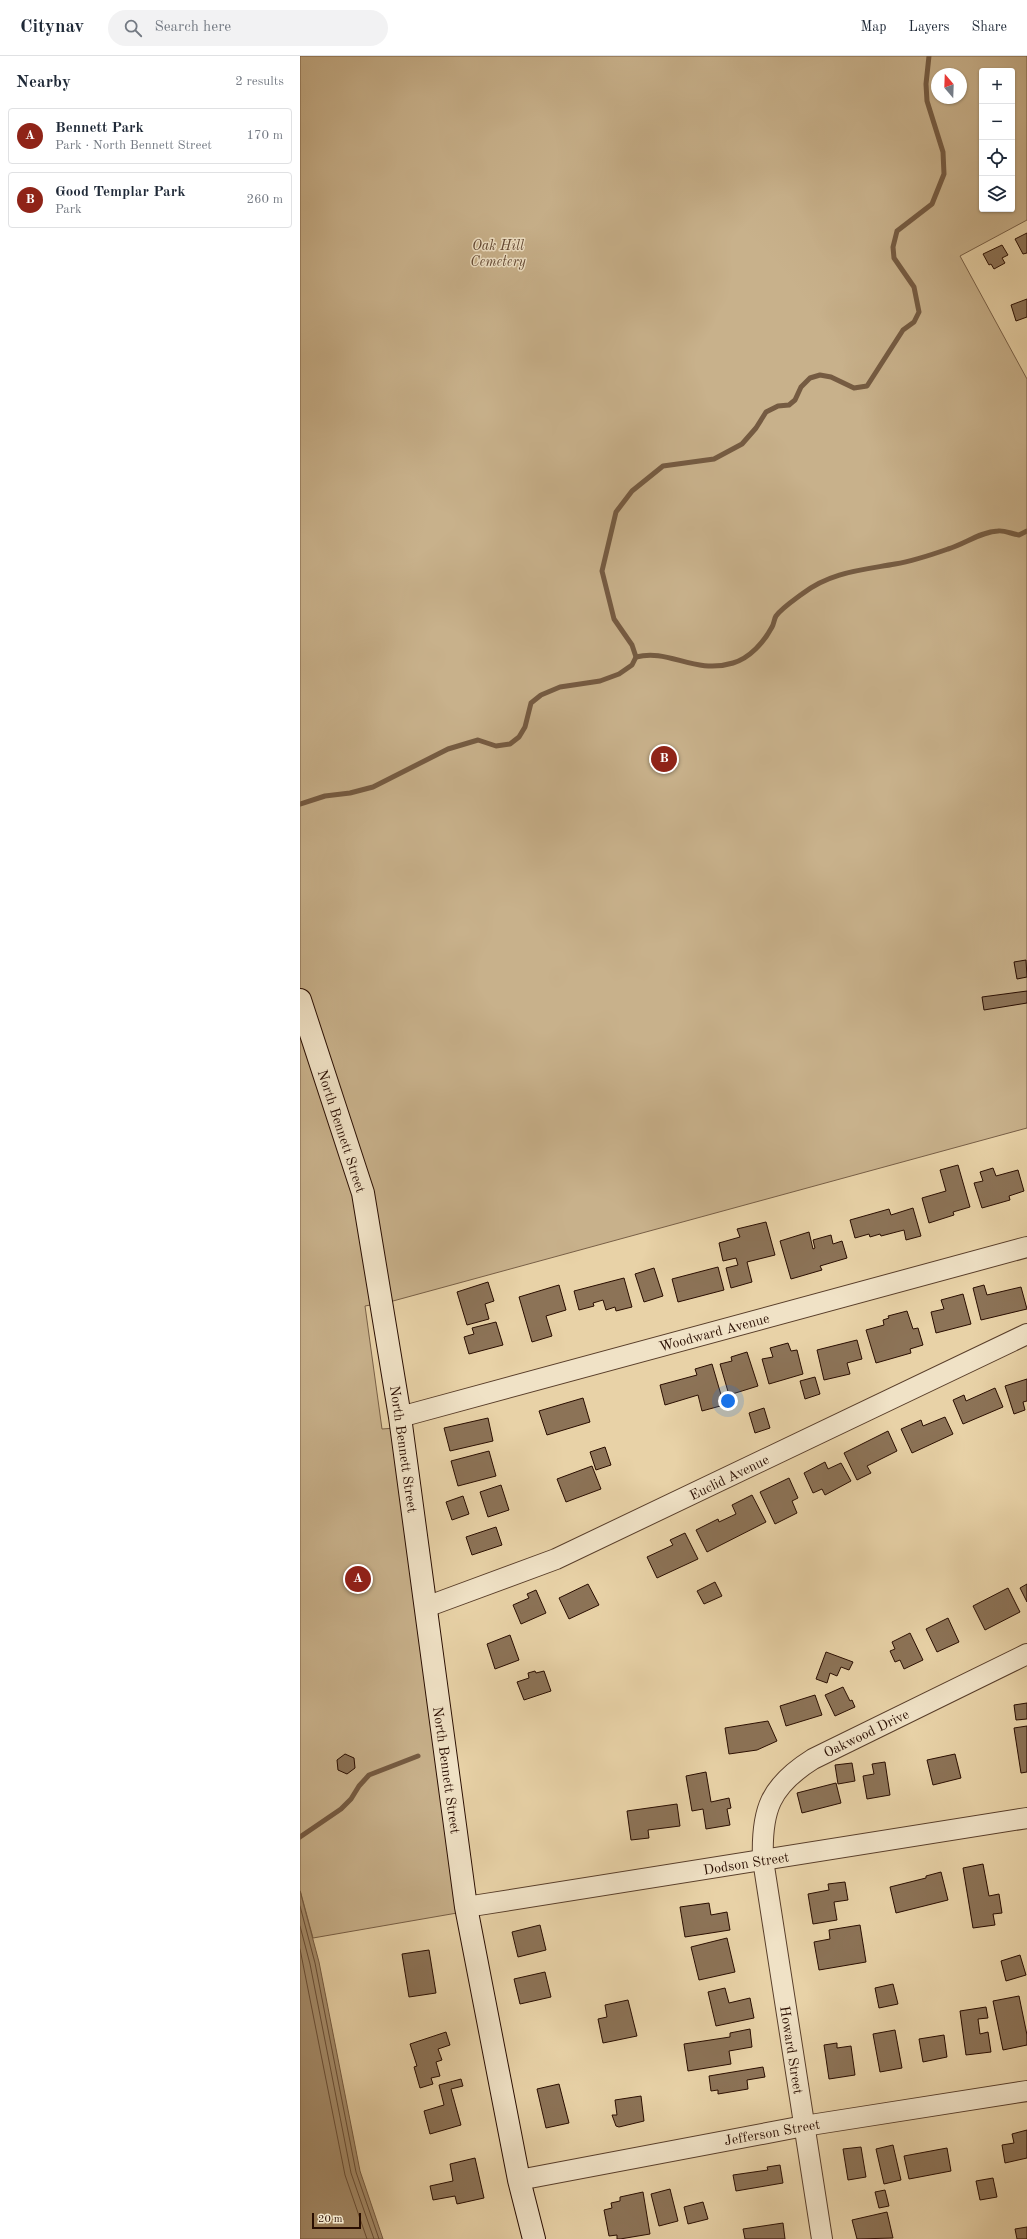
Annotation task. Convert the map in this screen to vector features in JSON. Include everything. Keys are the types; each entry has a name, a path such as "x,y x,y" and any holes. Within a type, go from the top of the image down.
{"main road":[{"name":"North Bennett Street","path":"300,1000 363,1193 400,1417 466,1907 519,2180 534,2239"}],"street":[{"name":"Woodward Avenue","path":"400,1417 1027,1247"},
{"name":"Euclid Avenue","path":"426,1607 556,1559 1027,1334"},
{"name":"Oakwood Drive","path":"763,1860 762,1838 765,1814 776,1791 792,1772 1027,1654"},
{"name":"Dodson Street","path":"466,1907 1027,1818"},
{"name":"Howard Street","path":"763,1860 822,2239"},
{"name":"Jefferson Street","path":"519,2180 804,2126 1027,2091"}],"green space":[{"name":"Oak Hill Cemetery","path":"300,56 1027,56 1027,220 960,256 1027,379 1027,1128 393,1301 365,1306 382,1429 395,1428 457,1913 313,1938 300,1890"}],"water":[{"path":"300,1891 319,1962 360,2171 383,2239 300,2239"}],"building":[{"path":"1027,233 1027,253 1023,254 1015,239"},
{"path":"1002,245 1008,255 1002,258 1005,263 994,269 991,264 989,265 983,254"},
{"path":"1027,299 1027,317 1016,321 1011,305"},
{"path":"1026,960 1027,977 1017,979 1014,962"},
{"path":"1027,991 1027,1003 984,1010 982,997"},
{"path":"958,1165 970,1207 953,1212 954,1215 929,1223 922,1198 946,1191 940,1170"},
{"path":"993,1168 996,1176 1018,1170 1024,1191 1009,1196 1010,1200 982,1208 974,1183 983,1181 980,1172"},
{"path":"913,1208 921,1236 906,1240 904,1230 881,1236 880,1234 870,1237 869,1234 855,1238 850,1220 889,1209 891,1215"},
{"path":"766,1222 775,1255 747,1262 752,1282 731,1288 726,1268 738,1265 736,1258 723,1261 719,1243 740,1237 737,1229"},
{"path":"809,1232 813,1249 815,1248 813,1240 831,1235 833,1244 842,1241 847,1258 820,1266 822,1270 791,1279 780,1241"},
{"path":"718,1267 724,1290 678,1302 672,1279"},
{"path":"654,1268 663,1296 644,1302 635,1274"},
{"path":"624,1278 632,1307 616,1311 615,1307 606,1310 603,1300 593,1303 594,1306 579,1310 574,1291"},
{"path":"488,1282 494,1301 485,1304 489,1319 467,1325 457,1292"},
{"path":"559,1285 566,1310 546,1316 552,1336 532,1342 519,1297"},
{"path":"984,1285 987,1295 1021,1287 1027,1309 981,1320 973,1288"},
{"path":"963,1294 971,1324 936,1333 931,1312 944,1309 941,1300"},
{"path":"907,1311 913,1329 918,1328 923,1345 910,1349 911,1353 876,1363 866,1330 884,1325 883,1320 889,1318 888,1316"},
{"path":"496,1322 503,1345 469,1354 464,1337 474,1334 472,1328"},
{"path":"857,1340 862,1359 847,1363 850,1374 824,1380 817,1350"},
{"path":"788,1343 791,1351 797,1350 803,1374 769,1384 762,1359 773,1357 770,1348"},
{"path":"747,1352 758,1386 729,1395 720,1364 732,1361 731,1357"},
{"path":"712,1364 724,1405 702,1411 698,1395 665,1405 660,1385 697,1375 695,1369"},
{"path":"815,1377 820,1394 805,1399 800,1381"},
{"path":"1027,1379 1027,1401 1023,1402 1025,1410 1014,1414 1005,1386"},
{"path":"995,1388 1003,1407 963,1424 953,1400 964,1395 966,1401"},
{"path":"583,1398 590,1422 547,1435 539,1411"},
{"path":"764,1408 770,1428 755,1433 749,1413"},
{"path":"945,1417 953,1434 912,1453 901,1429 921,1420 923,1426"},
{"path":"488,1418 493,1441 450,1451 444,1428"},
{"path":"888,1431 897,1451 867,1466 871,1473 857,1480 844,1453"},
{"path":"605,1447 611,1465 596,1470 590,1452"},
{"path":"489,1451 496,1476 458,1486 451,1461"},
{"path":"825,1462 828,1469 841,1463 851,1481 825,1495 822,1489 813,1493 804,1473"},
{"path":"592,1466 601,1489 566,1502 557,1479"},
{"path":"789,1478 798,1498 792,1501 797,1513 775,1524 760,1492"},
{"path":"501,1485 509,1510 488,1517 480,1492"},
{"path":"752,1495 766,1522 707,1552 696,1530 718,1519 719,1522 736,1514 732,1505"},
{"path":"463,1496 469,1514 452,1520 446,1502"},
{"path":"496,1527 502,1545 472,1555 466,1537"},
{"path":"685,1533 698,1559 657,1578 647,1557 673,1545 670,1540"},
{"path":"715,1582 722,1596 704,1604 697,1591"},
{"path":"588,1584 599,1605 569,1619 559,1598"},
{"path":"1027,1584 1027,1602 1020,1588"},
{"path":"1008,1588 1020,1612 985,1630 973,1606"},
{"path":"536,1590 546,1613 521,1624 513,1605 529,1598 527,1594"},
{"path":"948,1618 959,1642 937,1652 926,1629"},
{"path":"910,1633 923,1660 904,1669 900,1660 895,1662 890,1651 895,1649 892,1642"},
{"path":"510,1635 519,1660 495,1669 487,1644"},
{"path":"826,1652 853,1662 849,1670 841,1667 837,1676 830,1673 827,1683 816,1679"},
{"path":"535,1671 536,1673 544,1671 551,1691 524,1700 517,1682 529,1678 528,1673"},
{"path":"843,1687 850,1701 852,1700 855,1707 835,1716 825,1695"},
{"path":"815,1695 822,1715 786,1726 780,1706"},
{"path":"1027,1703 1027,1719 1016,1720 1014,1705"},
{"path":"768,1721 777,1741 757,1750 729,1754 725,1728"},
{"path":"1027,1726 1027,1772 1021,1773 1014,1728"},
{"path":"345,1754 354,1758 355,1768 347,1774 338,1770 337,1760"},
{"path":"955,1754 961,1778 933,1785 927,1760"},
{"path":"885,1762 890,1795 867,1799 863,1776 874,1774 872,1764"},
{"path":"852,1763 855,1781 838,1784 835,1765"},
{"path":"706,1772 711,1802 729,1798 731,1808 727,1809 730,1825 706,1829 703,1809 692,1811 686,1776"},
{"path":"836,1783 841,1803 802,1813 797,1793"},
{"path":"677,1804 680,1826 648,1830 649,1838 631,1840 627,1811"},
{"path":"983,1864 989,1896 999,1894 1002,1913 993,1914 995,1925 973,1928 963,1868"},
{"path":"941,1872 948,1900 896,1913 890,1887 926,1878 926,1876"},
{"path":"845,1882 848,1900 834,1902 837,1920 813,1924 808,1894 829,1890 828,1884"},
{"path":"709,1903 711,1915 727,1912 730,1930 685,1937 680,1907"},
{"path":"540,1925 546,1950 518,1957 512,1932"},
{"path":"860,1925 866,1962 819,1970 814,1942 830,1939 829,1930"},
{"path":"727,1938 735,1972 699,1980 691,1947"},
{"path":"429,1950 436,1993 409,1997 402,1954"},
{"path":"1020,1955 1026,1975 1006,1981 1001,1961"},
{"path":"545,1972 551,1997 520,2004 514,1979"},
{"path":"893,1984 898,2004 879,2008 875,1988"},
{"path":"725,1988 729,2003 750,1998 754,2018 716,2026 708,1992"},
{"path":"1019,1996 1027,2035 1027,2045 1003,2050 993,2001"},
{"path":"628,2000 637,2036 603,2043 598,2019 607,2017 605,2005"},
{"path":"986,2007 988,2018 978,2019 980,2034 988,2032 991,2052 966,2055 960,2011"},
{"path":"750,2029 752,2047 729,2051 731,2064 688,2071 684,2044 730,2037 730,2033"},
{"path":"895,2030 902,2068 880,2072 873,2034"},
{"path":"446,2032 450,2045 438,2049 442,2060 436,2062 440,2076 431,2078 433,2084 420,2088 414,2067 417,2066 410,2044"},
{"path":"944,2035 947,2057 923,2062 919,2039"},
{"path":"837,2043 837,2048 851,2046 855,2075 829,2079 824,2045"},
{"path":"763,2067 765,2077 747,2080 748,2089 718,2094 718,2090 711,2091 709,2076"},
{"path":"461,2079 463,2086 451,2089 461,2125 430,2134 424,2111 444,2105 439,2085"},
{"path":"559,2084 569,2123 546,2128 537,2089"},
{"path":"641,2096 644,2121 619,2127 616,2126 612,2115 617,2115 615,2100"},
{"path":"1027,2130 1027,2158 1005,2163 1002,2145 1014,2143 1012,2134"},
{"path":"893,2145 901,2180 884,2184 876,2149"},
{"path":"861,2147 866,2177 848,2180 843,2149"},
{"path":"947,2148 951,2171 909,2179 904,2156"},
{"path":"475,2158 484,2198 457,2204 455,2196 433,2200 430,2186 453,2181 450,2164"},
{"path":"780,2165 783,2183 736,2191 733,2175 768,2170 767,2167"},
{"path":"993,2178 997,2197 980,2200 976,2181"},
{"path":"670,2189 678,2221 659,2226 651,2194"},
{"path":"885,2190 889,2206 879,2208 875,2192"},
{"path":"643,2192 650,2234 620,2239 617,2239 617,2235 609,2236 604,2210 612,2208 611,2203 620,2201 620,2197"},
{"path":"703,2202 708,2219 688,2224 684,2207"},
{"path":"887,2212 893,2238 857,2239 852,2220"},
{"path":"783,2223 785,2239 745,2239 743,2229"},
{"path":"1027,2227 1027,2239 1017,2239 1015,2229"}],"waterway":[{"path":"300,804 325,796 350,793 373,787 448,749 478,740 496,746 510,744 519,737 525,727 531,703 541,695 560,687 600,681 619,674 632,665 636,657 632,645 614,619 602,571 616,512 632,491 663,466 714,459 742,444 756,428 766,412 778,406 789,405 795,400 801,387 810,378 820,375 831,377 854,388 867,386 903,330 914,322 919,312 914,287 894,258 893,247 897,231 932,204 944,174 943,152 927,101 926,84 929,56"},
{"path":"636,657 648,655 660,656 706,666 719,666 733,663 751,653 761,644 772,627 776,616 788,604 813,587 835,576 858,570 902,563 922,558 991,532 1003,531 1019,535 1027,531"},
{"path":"300,1837 341,1809 351,1799 359,1786 369,1775 418,1756"}],"place":[{"name":"Good Templar Park","path":"664,759"},
{"name":"Bennett Park","path":"358,1579"}]}
